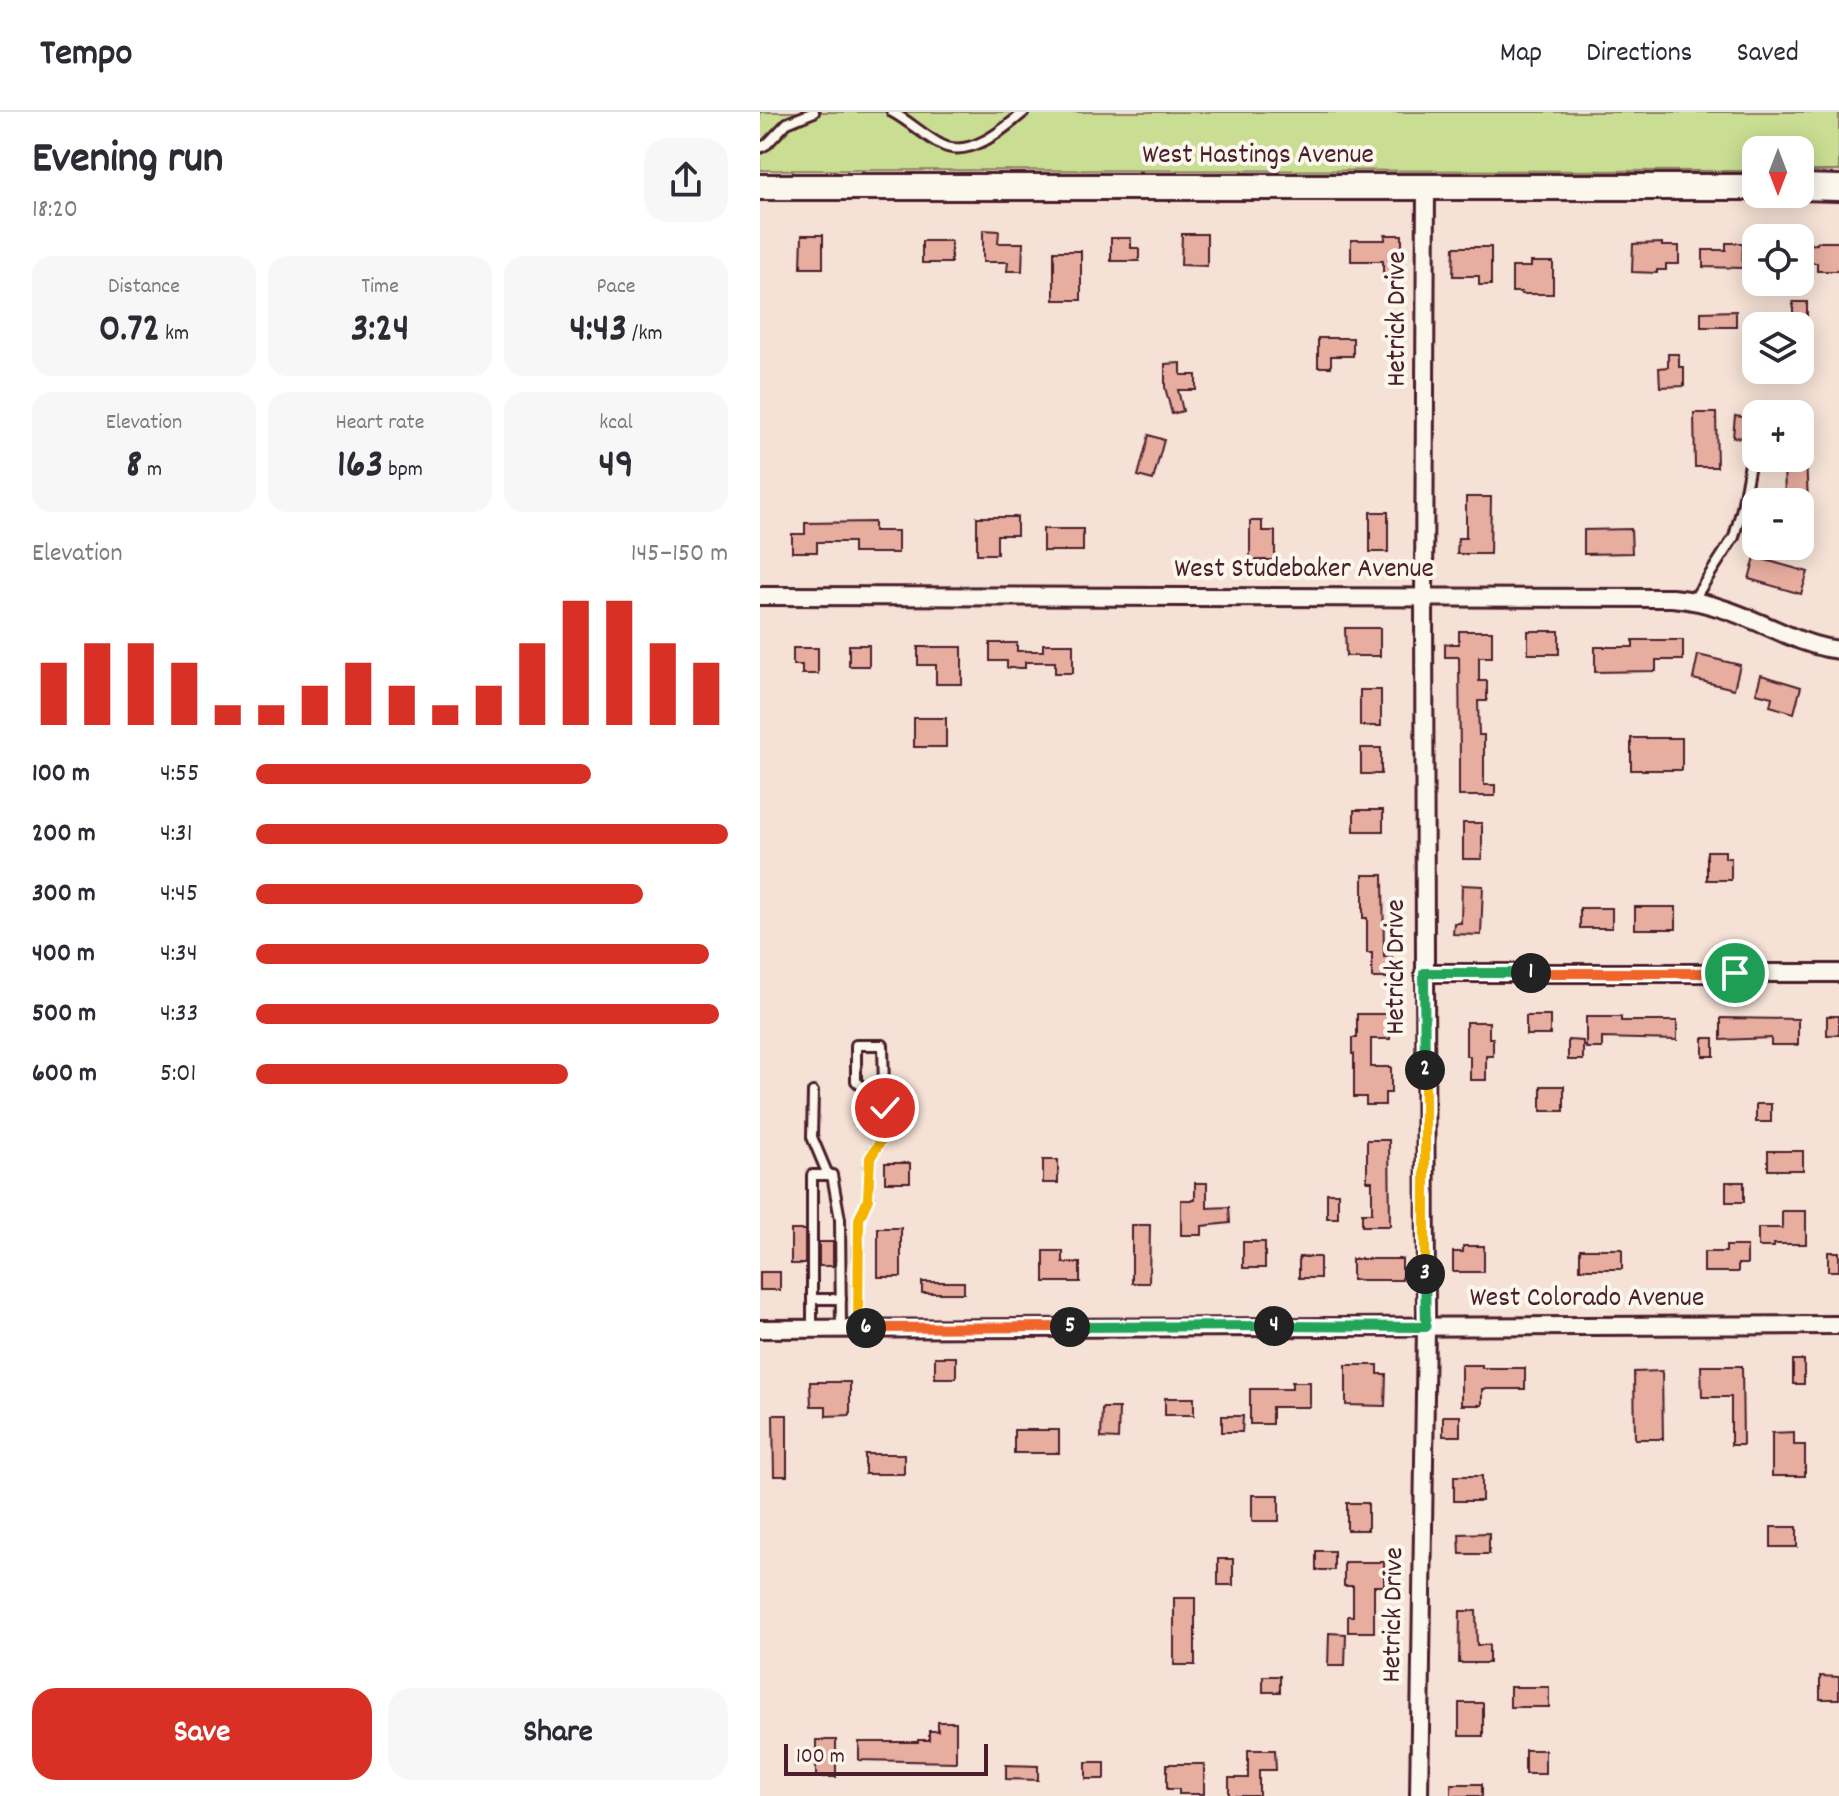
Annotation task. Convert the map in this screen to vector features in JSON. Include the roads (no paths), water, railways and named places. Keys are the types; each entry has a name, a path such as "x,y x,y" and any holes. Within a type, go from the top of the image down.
{"main road":[{"name":"West Hastings Avenue","path":"760,187 1742,187"},
{"path":"1814,187 1839,188"}],"street":[{"name":"Hetrick Drive","path":"1419,1796 1426,1327 1426,186"},
{"name":"West Studebaker Avenue","path":"760,596 1694,599 1723,608 1801,642 1839,650"},
{"path":"1424,973 1839,973"},
{"name":"West Colorado Avenue","path":"760,1329 1839,1325"}],"lane":[{"path":"760,148 787,123 814,112"},
{"path":"892,112 942,146 955,149 981,142 1024,112"},
{"path":"1694,599 1734,537 1749,472"},
{"path":"849,1328 859,1219 868,1199 870,1158 885,1134 885,1108 883,1045 856,1045 856,1081 885,1108"},
{"path":"813,1092 812,1137 828,1175"},
{"path":"812,1329 812,1175 832,1175 840,1219 841,1299 849,1328"},
{"path":"812,1299 841,1299"}]}
